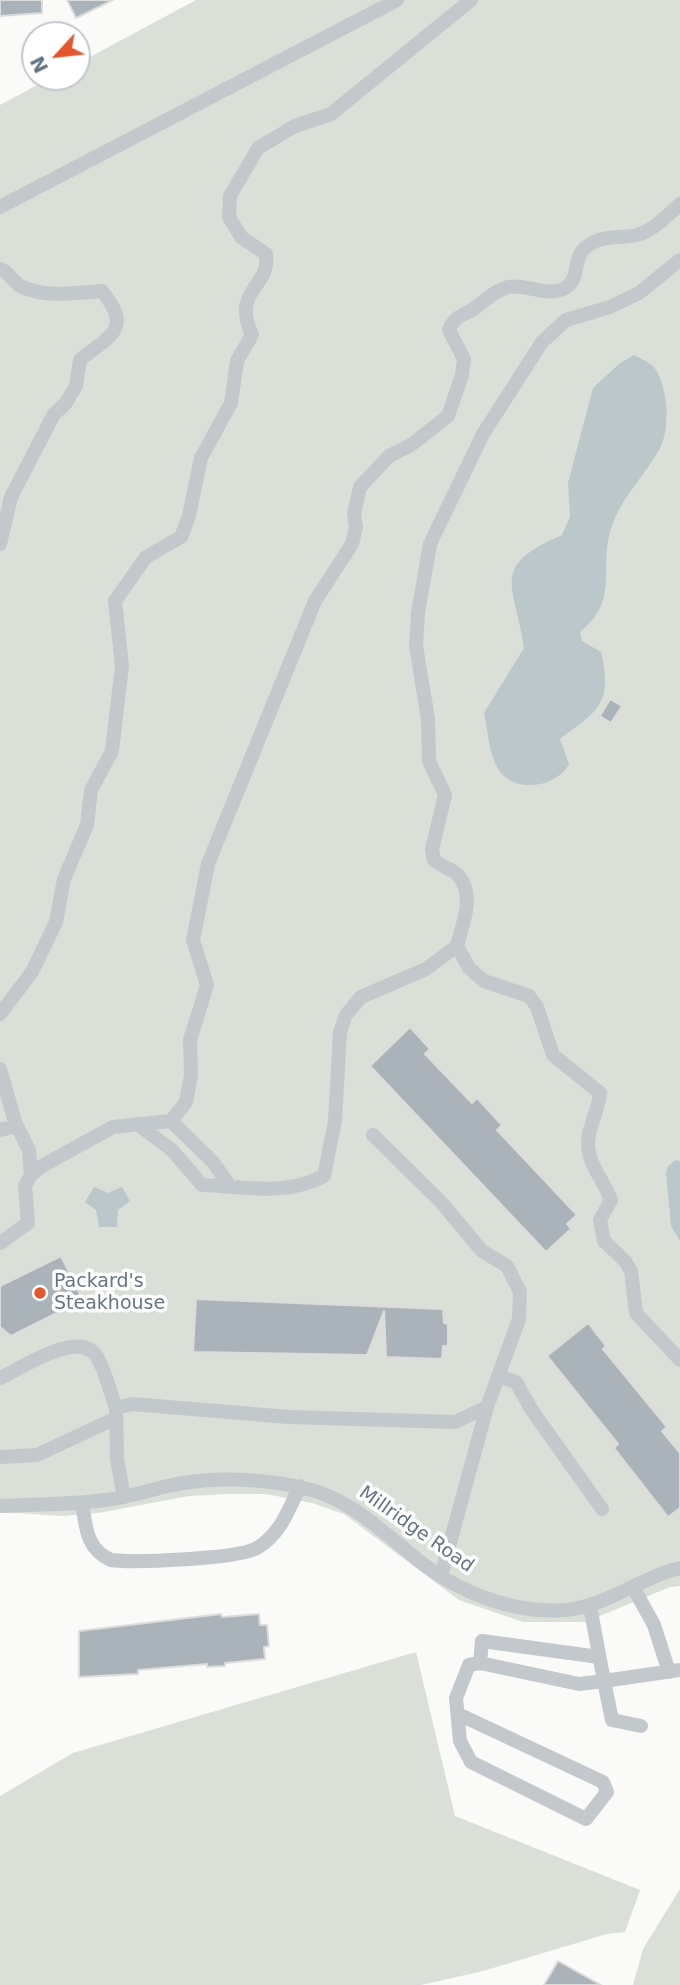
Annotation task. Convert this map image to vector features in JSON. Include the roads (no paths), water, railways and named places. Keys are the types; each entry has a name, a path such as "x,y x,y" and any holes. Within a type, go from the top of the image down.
{"street":[{"path":"0,207 397,0"},
{"path":"0,1014 32,972 56,922 64,879 87,825 91,790 112,751 122,666 115,601 146,557 181,537 189,516 201,458 230,403 237,361 253,335 247,324 248,293 262,277 267,264 266,254 241,237 229,217 230,196 258,148 295,126 331,114 352,94 471,0"},
{"path":"0,1243 28,1223 25,1186 31,1175 41,1166 113,1126 171,1121 186,1102 191,1076 190,1040 207,985 193,940 208,864 315,601 352,544 356,527 354,514 360,487 389,456 411,445 448,416 462,375 464,359 449,330 453,320 496,292 511,286 556,292 568,286 575,276 577,258 584,248 599,238 636,235 650,229 680,204"},
{"path":"137,1124 172,1150 202,1185 268,1190 303,1186 324,1176 335,1121 340,1032 346,1015 360,998 426,969 457,946 466,916 467,899 457,874 434,860 432,849 445,795 429,761 428,719 416,646 418,613 430,544 483,434 523,376 542,342 566,320 610,307 639,293 680,260"},
{"path":"0,269 6,271 18,285 49,294 102,291 118,311 118,322 109,336 80,360 76,386 66,403 54,414 11,497 0,544"},
{"path":"457,946 469,968 484,981 529,996 537,1007 553,1055 600,1093 587,1140 595,1172 606,1185 611,1200 600,1220 600,1230 604,1241 625,1261 631,1271 636,1313 680,1360"},
{"path":"0,1069 17,1126 29,1150 31,1175"},
{"path":"171,1121 214,1162 229,1185"},
{"path":"0,1130 17,1126"},
{"path":"373,1135 441,1202 482,1251 507,1266 520,1292 519,1320 487,1407 441,1576"},
{"path":"0,1378 64,1347 86,1347 97,1356 116,1413 117,1460 124,1497"},
{"path":"500,1377 516,1382 531,1409 602,1509"},
{"path":"0,1457 37,1455 132,1404 289,1417 455,1422 487,1407"},
{"name":"Millridge Road","path":"0,1506 82,1503 210,1480 300,1486 333,1496 376,1524 441,1576 476,1594 512,1605 551,1610 590,1606 680,1568"},
{"path":"82,1503 87,1534 94,1549 111,1560 235,1555 256,1549 273,1536 300,1486"},
{"path":"458,1714 603,1782 607,1792 586,1819 471,1762 460,1741 456,1698 469,1665 480,1663 579,1684 675,1671 633,1587"},
{"path":"590,1606 612,1720 641,1726"},
{"path":"480,1663 482,1641 599,1657"}],"place":[{"name":"Packard's Steakhouse","path":"40,1293"}]}
